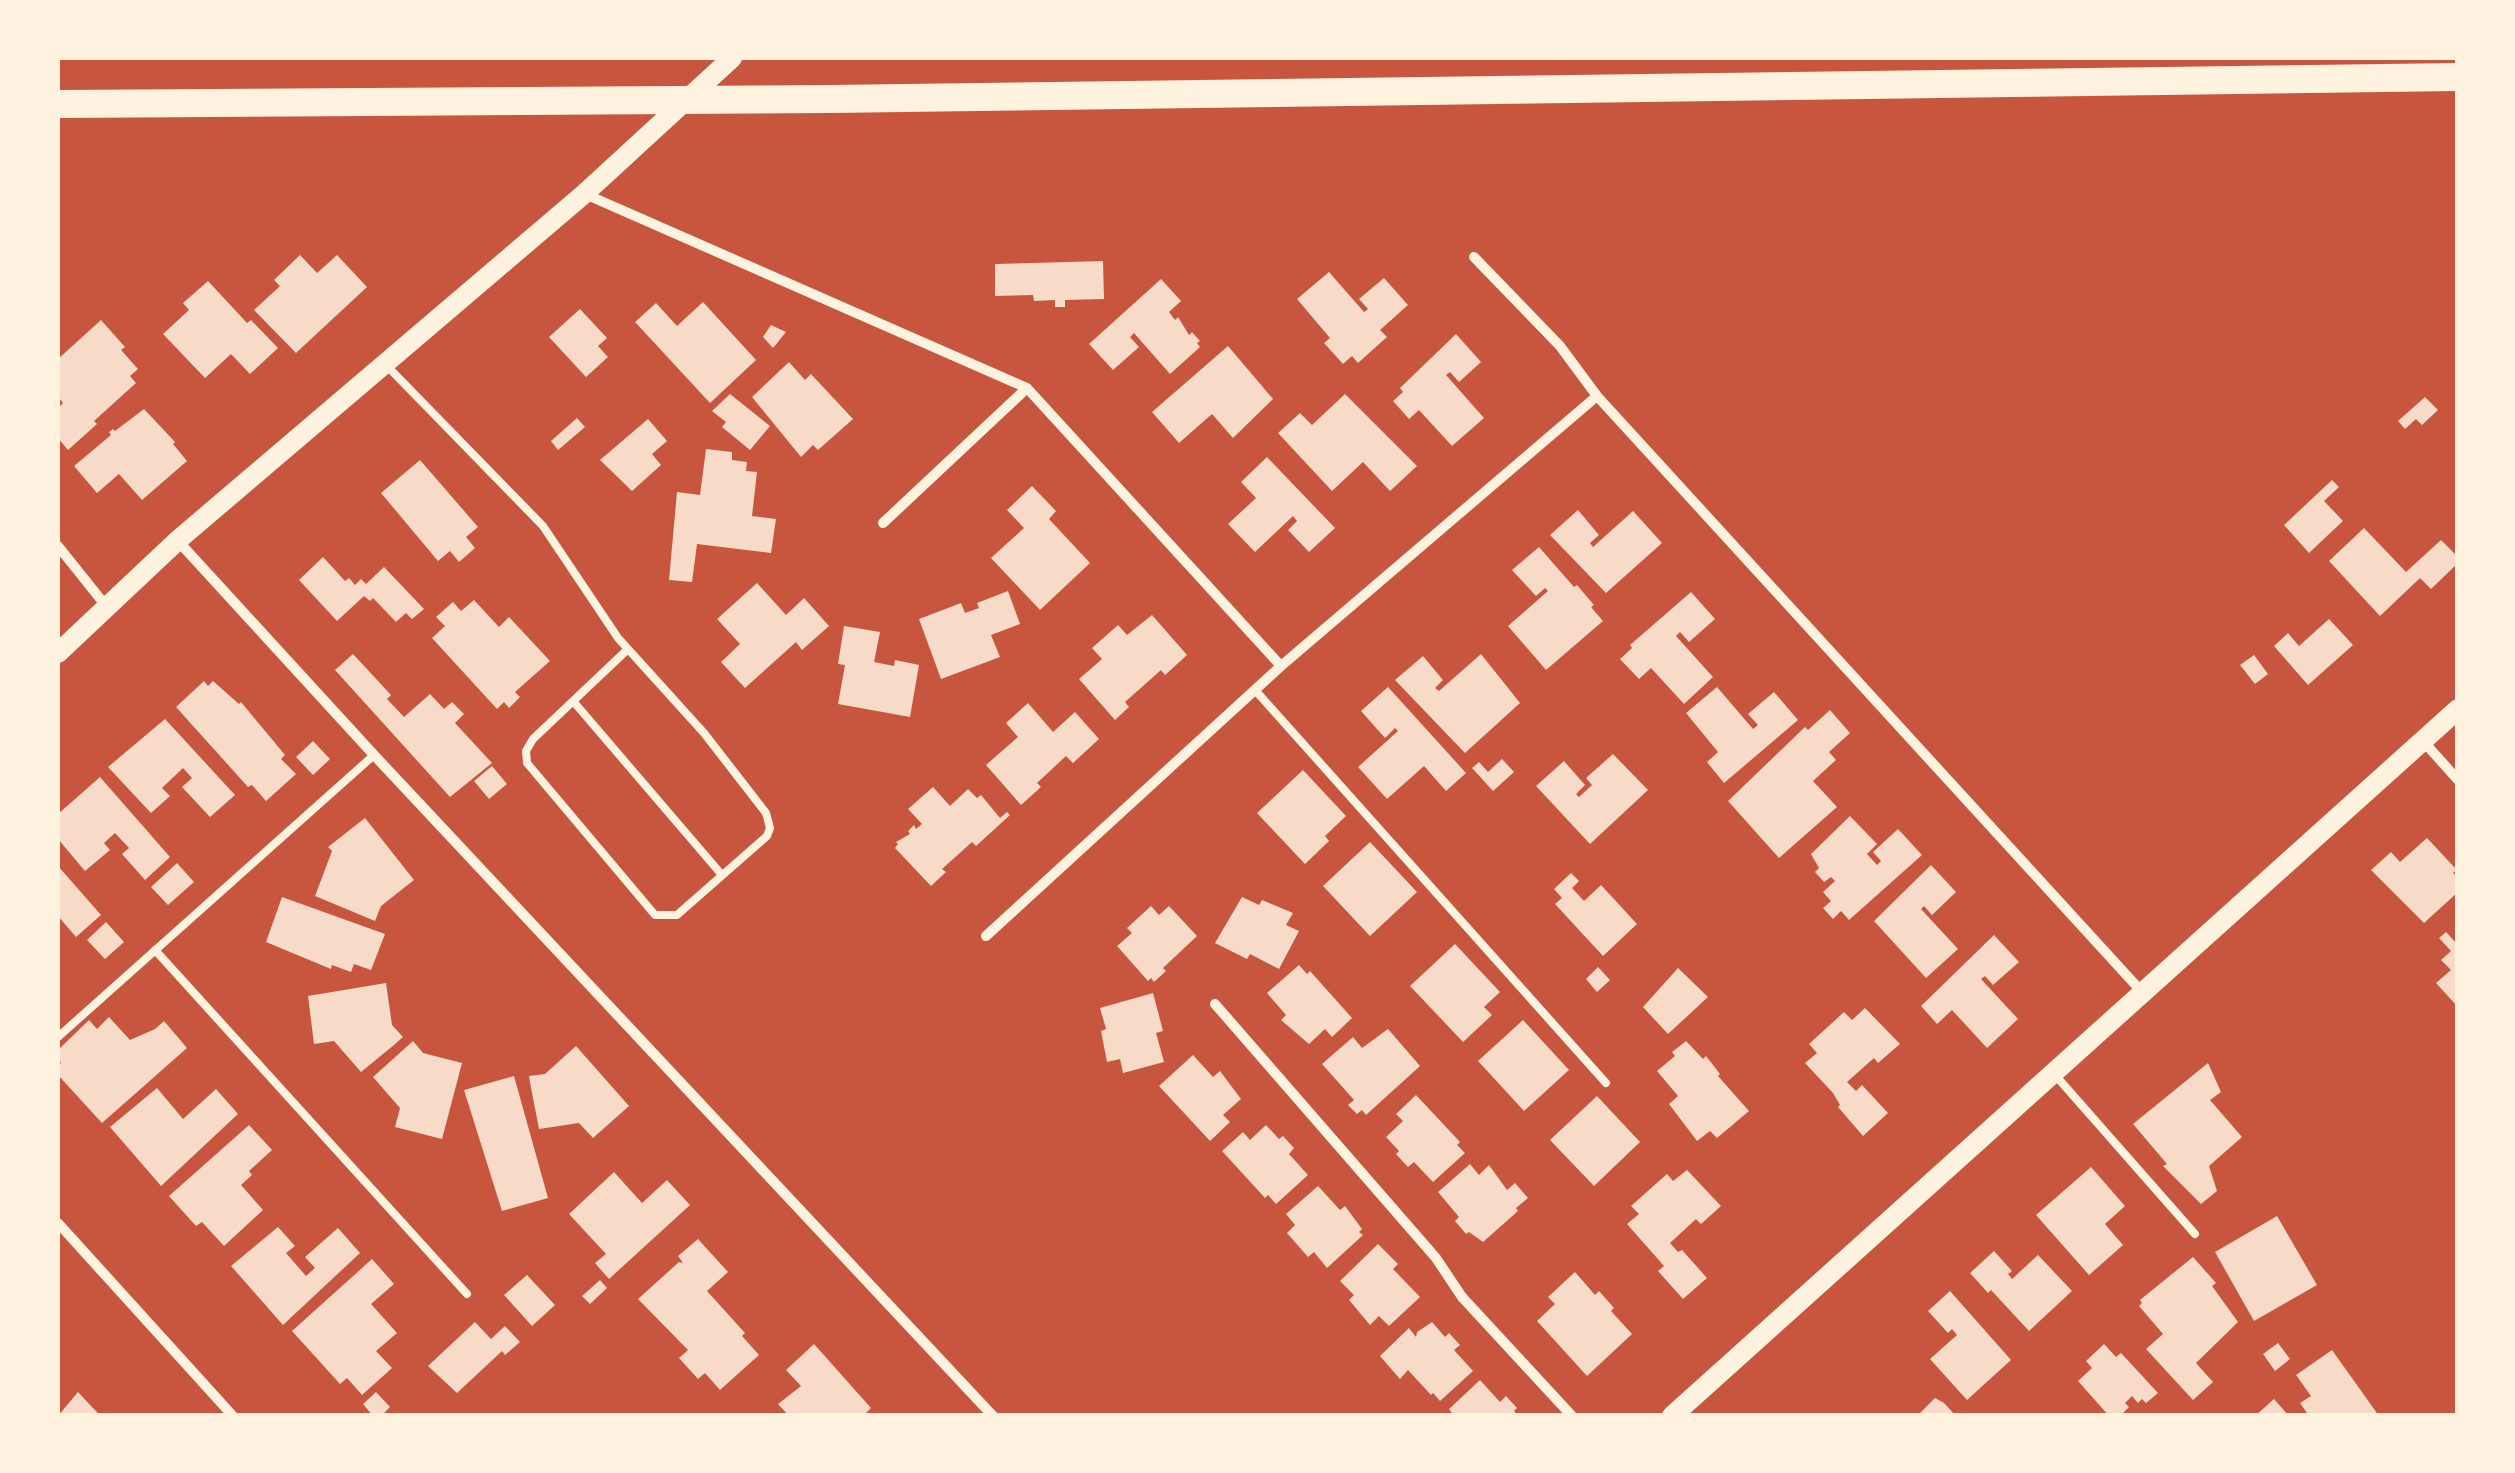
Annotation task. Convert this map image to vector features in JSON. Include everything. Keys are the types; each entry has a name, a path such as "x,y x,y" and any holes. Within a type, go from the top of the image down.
{"highway":[{"path":"58,104 830,99 2458,76"}],"main road":[{"path":"58,653 178,540 584,194 732,58"},
{"path":"1672,1416 2458,709"}],"street":[{"path":"584,194 1027,388 1281,666"},
{"path":"1474,257 1560,346 1597,396 2144,994"},
{"path":"883,522 1027,388"},
{"path":"986,936 1281,666 1597,396"},
{"path":"178,540 993,1416"},
{"path":"58,546 106,606"},
{"path":"2422,740 2458,780"},
{"path":"1215,1004 1436,1258 1462,1297 1572,1416"},
{"path":"58,1223 234,1416"}],"lane":[{"path":"384,364 543,526 628,649 704,734 766,812 770,828 766,836 677,915 655,915 526,763 526,751 533,739 628,649"},
{"path":"1255,690 1606,1083"},
{"path":"574,700 722,875"},
{"path":"58,1037 374,755"},
{"path":"155,950 467,1294"},
{"path":"2053,1073 2195,1234"}],"building":[{"path":"300,255 317,273 337,255 367,287 296,353 254,310 280,286 274,280"},
{"path":"1103,261 1104,299 1065,300 1065,307 1055,307 1055,300 1034,301 1033,295 995,296 995,264"},
{"path":"1329,272 1364,312 1368,309 1359,299 1384,278 1408,305 1380,330 1387,337 1358,363 1352,356 1343,364 1324,343 1330,338 1297,299"},
{"path":"1161,279 1181,301 1169,312 1175,320 1178,317 1189,335 1192,332 1200,341 1200,347 1170,374 1134,333 1130,337 1139,347 1113,370 1089,344"},
{"path":"208,281 247,323 251,320 278,348 250,374 231,354 205,378 163,334 189,310 183,303"},
{"path":"703,302 756,360 710,403 635,322 656,303 677,326"},
{"path":"580,309 607,338 598,346 608,357 586,377 549,337"},
{"path":"101,320 138,369 130,376 136,383 68,450 58,438 58,408 63,403 58,397 58,359"},
{"path":"771,325 786,332 773,348 763,337"},
{"path":"1456,334 1481,362 1459,382 1450,372 1446,375 1484,418 1452,446 1419,410 1409,419 1393,401 1403,392 1400,388"},
{"path":"1228,346 1273,399 1233,438 1212,414 1179,443 1152,412"},
{"path":"789,362 805,380 811,374 853,419 818,450 813,445 801,457 752,397"},
{"path":"730,394 770,426 750,450 722,427 726,422 712,411"},
{"path":"1345,394 1417,466 1390,491 1363,462 1332,491 1278,433 1300,413 1312,425"},
{"path":"2425,397 2438,410 2422,425 2416,419 2405,429 2398,421"},
{"path":"144,409 187,461 142,500 119,474 97,493 74,466 111,435 109,432"},
{"path":"577,418 585,427 558,450 551,441"},
{"path":"648,419 667,441 652,454 661,465 632,491 600,460"},
{"path":"706,449 732,452 732,460 747,462 746,471 757,472 752,516 776,519 771,553 697,544 692,582 669,580 677,492 700,495"},
{"path":"1267,457 1335,528 1309,552 1288,530 1297,521 1293,516 1255,552 1228,524 1256,498 1241,482"},
{"path":"420,460 478,527 466,537 475,548 459,562 450,551 438,561 381,493"},
{"path":"2332,480 2339,487 2324,501 2343,521 2309,553 2284,525"},
{"path":"1032,486 1056,511 1049,519 1090,563 1040,610 991,558 1024,528 1007,510"},
{"path":"1578,510 1599,535 1590,543 1593,547 1633,511 1662,543 1606,593 1550,535"},
{"path":"2364,528 2406,572 2441,540 2458,557 2458,563 2431,589 2420,578 2380,616 2329,561"},
{"path":"1539,547 1574,587 1577,585 1603,621 1546,670 1508,626 1548,591 1545,588 1536,596 1512,570"},
{"path":"323,557 345,581 349,578 355,585 361,579 366,584 384,567 424,609 412,619 406,613 396,622 373,598 370,601 364,596 337,621 299,580"},
{"path":"757,583 786,615 804,598 829,626 802,650 796,642 745,688 721,662 740,644 717,619"},
{"path":"1008,591 1020,624 991,635 1000,657 941,679 919,619 961,603 965,613 979,608 977,603"},
{"path":"1691,592 1715,619 1689,642 1680,632 1676,636 1713,677 1684,704 1651,668 1639,679 1620,659 1632,648 1630,645"},
{"path":"474,600 499,627 509,617 550,661 515,692 520,697 509,708 504,702 497,709 432,638 445,626 436,617 453,602 461,611"},
{"path":"1152,615 1187,655 1165,675 1161,670 1125,702 1129,707 1115,720 1079,679 1102,659 1092,648 1118,625 1127,635"},
{"path":"2329,619 2353,645 2308,685 2274,646 2288,633 2299,646"},
{"path":"844,626 880,632 874,662 894,666 895,660 919,665 910,717 838,704 845,665 838,664"},
{"path":"353,654 391,695 387,699 404,717 430,694 444,709 452,702 464,714 455,723 492,763 450,797 335,670"},
{"path":"1481,654 1520,703 1465,753 1395,680 1423,656 1443,680 1435,688 1439,691"},
{"path":"2254,655 2268,674 2255,684 2240,665"},
{"path":"204,681 208,686 213,681 241,702 296,774 266,801 252,785 248,787 176,707"},
{"path":"1388,687 1466,773 1446,791 1424,766 1387,799 1358,767 1398,731 1395,728 1385,738 1361,711"},
{"path":"1717,687 1753,729 1758,725 1748,714 1774,692 1798,720 1724,783 1707,762 1718,752 1686,713"},
{"path":"1028,703 1053,732 1075,712 1099,739 1073,763 1066,756 1037,783 1041,787 1021,805 986,765 1018,737 1006,723"},
{"path":"1830,710 1850,733 1829,752 1836,760 1813,781 1837,807 1779,858 1728,801 1805,727 1808,730"},
{"path":"165,719 235,795 210,817 182,787 192,778 183,768 162,788 170,796 151,813 108,767"},
{"path":"313,741 330,759 313,775 296,757"},
{"path":"1613,754 1648,790 1590,844 1536,786 1564,761 1585,785 1576,794 1579,797 1592,785 1586,778"},
{"path":"1502,759 1514,772 1493,791 1472,768 1479,762 1488,772"},
{"path":"492,766 507,784 489,799 474,781"},
{"path":"1303,770 1346,816 1325,836 1329,841 1305,864 1257,813"},
{"path":"100,777 170,857 145,880 122,854 129,848 115,833 104,843 110,850 85,871 58,839 58,814"},
{"path":"933,787 950,806 968,789 977,798 981,795 1000,818 1007,812 1010,815 976,846 972,842 942,869 946,872 931,886 895,848 896,842 910,834 908,831 914,825 916,829 922,824 908,809"},
{"path":"1850,816 1877,844 1867,854 1877,865 1881,861 1873,852 1898,829 1922,855 1849,920 1841,911 1833,919 1823,908 1831,901 1823,892 1835,881 1831,877 1824,882 1815,872 1819,868 1811,854"},
{"path":"365,818 414,880 381,906 375,921 315,896 332,851 328,847"},
{"path":"2427,838 2457,870 2453,873 2458,877 2458,892 2424,923 2371,870 2391,852 2400,862"},
{"path":"1370,842 1417,892 1370,936 1323,886"},
{"path":"177,863 194,882 168,905 151,887"},
{"path":"1931,865 1956,892 1932,915 1924,906 1921,909 1958,949 1926,978 1874,921"},
{"path":"58,866 101,915 76,937 58,916"},
{"path":"1571,873 1579,881 1572,888 1584,901 1601,885 1637,924 1603,956 1555,904 1562,898 1554,889"},
{"path":"282,897 385,934 371,970 354,964 351,972 332,965 331,969 266,942"},
{"path":"1242,897 1259,905 1262,900 1293,913 1286,925 1299,931 1279,969 1215,943"},
{"path":"1151,906 1159,915 1169,906 1197,936 1154,982 1151,978 1148,981 1117,946 1132,933 1127,928"},
{"path":"106,922 124,942 105,959 87,940"},
{"path":"2446,932 2458,945 2456,1005 2436,983 2451,970 2441,960 2451,951 2439,938"},
{"path":"1994,935 2019,962 1993,985 1985,976 1981,979 2018,1019 1987,1048 1952,1010 1937,1024 1921,1006"},
{"path":"1455,944 1500,992 1484,1007 1492,1015 1463,1042 1410,986"},
{"path":"1299,965 1307,974 1310,971 1352,1018 1332,1037 1325,1029 1309,1044 1281,1020 1286,1015 1267,993"},
{"path":"1598,967 1610,980 1597,992 1586,979"},
{"path":"1678,968 1708,997 1668,1034 1643,1007"},
{"path":"386,983 392,1025 403,1037 394,1045 361,1072 334,1041 314,1044 308,996"},
{"path":"1153,993 1163,1031 1156,1033 1164,1062 1123,1073 1120,1059 1107,1062 1101,1031 1106,1029 1100,1008"},
{"path":"1865,1008 1900,1044 1878,1063 1874,1058 1847,1082 1856,1091 1862,1085 1888,1113 1863,1136 1838,1107 1833,1093 1805,1063 1817,1053 1809,1044 1844,1012 1852,1020"},
{"path":"109,1017 130,1040 164,1021 187,1048 102,1123 58,1075 58,1050 89,1020 97,1029"},
{"path":"1523,1020 1569,1070 1524,1111 1478,1061"},
{"path":"1388,1029 1420,1066 1366,1115 1362,1110 1357,1114 1348,1105 1354,1100 1322,1064 1353,1037 1362,1048"},
{"path":"413,1041 423,1053 462,1063 442,1139 395,1127 400,1108 373,1077"},
{"path":"1686,1041 1703,1059 1706,1056 1749,1111 1717,1138 1710,1131 1697,1141 1669,1104 1678,1096 1657,1071"},
{"path":"576,1046 629,1106 593,1138 579,1123 539,1129 531,1088 529,1076 545,1074"},
{"path":"1193,1055 1213,1077 1220,1071 1241,1099 1223,1115 1230,1122 1210,1141 1159,1086"},
{"path":"2208,1063 2221,1092 2210,1100 2242,1137 2209,1166 2217,1191 2201,1204 2163,1166 2167,1164 2133,1124"},
{"path":"514,1076 548,1198 502,1211 464,1090"},
{"path":"157,1088 183,1119 216,1089 238,1114 161,1186 110,1127"},
{"path":"1416,1095 1460,1142 1457,1145 1465,1153 1433,1182 1414,1162 1408,1167 1386,1137 1403,1121 1396,1114"},
{"path":"1597,1096 1640,1142 1594,1186 1550,1140"},
{"path":"249,1125 272,1150 249,1171 252,1175 241,1185 263,1210 224,1246 202,1222 196,1226 169,1196"},
{"path":"1266,1125 1294,1148 1289,1154 1308,1175 1276,1204 1268,1195 1265,1198 1222,1151 1243,1132 1250,1140"},
{"path":"1470,1164 1479,1175 1489,1165 1507,1190 1515,1183 1528,1198 1483,1242 1469,1232 1466,1234 1455,1221 1459,1217 1438,1192"},
{"path":"2091,1167 2125,1206 2105,1224 2123,1245 2089,1275 2036,1215"},
{"path":"1687,1170 1721,1206 1701,1224 1696,1219 1670,1243 1678,1252 1682,1250 1707,1278 1683,1299 1658,1271 1664,1266 1627,1224 1639,1214 1631,1206 1667,1174 1673,1181"},
{"path":"614,1172 642,1203 667,1180 690,1205 609,1279 595,1263 606,1254 569,1214"},
{"path":"1318,1186 1340,1210 1345,1206 1363,1235 1327,1268 1314,1252 1308,1257 1287,1233 1295,1225 1286,1214"},
{"path":"2277,1216 2317,1285 2254,1321 2215,1252"},
{"path":"278,1227 295,1246 286,1253 306,1276 315,1268 305,1257 338,1228 360,1253 283,1325 231,1266"},
{"path":"698,1239 728,1272 707,1291 745,1333 742,1336 759,1355 720,1390 705,1373 698,1379 679,1358 688,1350 638,1299 679,1262 683,1263 678,1256"},
{"path":"1378,1244 1398,1264 1393,1269 1420,1297 1389,1326 1379,1316 1370,1325 1349,1300 1354,1295 1340,1281"},
{"path":"1994,1251 2012,1271 2008,1274 2012,1279 2038,1255 2072,1291 2029,1331 1970,1273"},
{"path":"2193,1257 2216,1283 2212,1286 2238,1322 2196,1363 2213,1382 2193,1400 2146,1349 2163,1334 2139,1306 2140,1300"},
{"path":"372,1259 394,1284 371,1304 397,1333 376,1351 392,1368 362,1395 347,1378 340,1384 292,1331"},
{"path":"1575,1272 1595,1295 1599,1291 1632,1334 1587,1376 1537,1321 1555,1304 1548,1297"},
{"path":"527,1275 555,1305 532,1326 504,1295"},
{"path":"600,1280 607,1288 590,1304 582,1296"},
{"path":"1950,1291 2011,1360 1967,1400 1930,1359 1957,1335 1952,1329 1948,1333 1928,1311"},
{"path":"475,1322 491,1339 505,1326 520,1342 505,1355 502,1351 457,1393 428,1366"},
{"path":"1432,1322 1445,1337 1449,1333 1460,1345 1454,1350 1473,1371 1440,1401 1408,1370 1400,1379 1380,1356 1409,1328 1416,1337"},
{"path":"2278,1343 2290,1359 2275,1371 2263,1354"},
{"path":"814,1344 871,1408 863,1416 789,1416 778,1404 801,1386 786,1370"},
{"path":"2104,1344 2116,1357 2121,1353 2158,1393 2146,1403 2142,1399 2138,1403 2132,1396 2125,1403 2129,1407 2120,1416 2109,1416 2078,1381 2092,1368 2086,1361"},
{"path":"2332,1350 2379,1416 2309,1416 2300,1403 2311,1396 2296,1375"},
{"path":"1480,1380 1500,1402 1506,1396 1519,1416 1454,1416 1449,1409"},
{"path":"78,1392 91,1406 101,1416 58,1416"},
{"path":"376,1392 390,1407 381,1416 373,1416 363,1404"},
{"path":"1935,1398 1944,1403 1956,1416 1917,1416"},
{"path":"2274,1399 2289,1416 2255,1416"}]}
